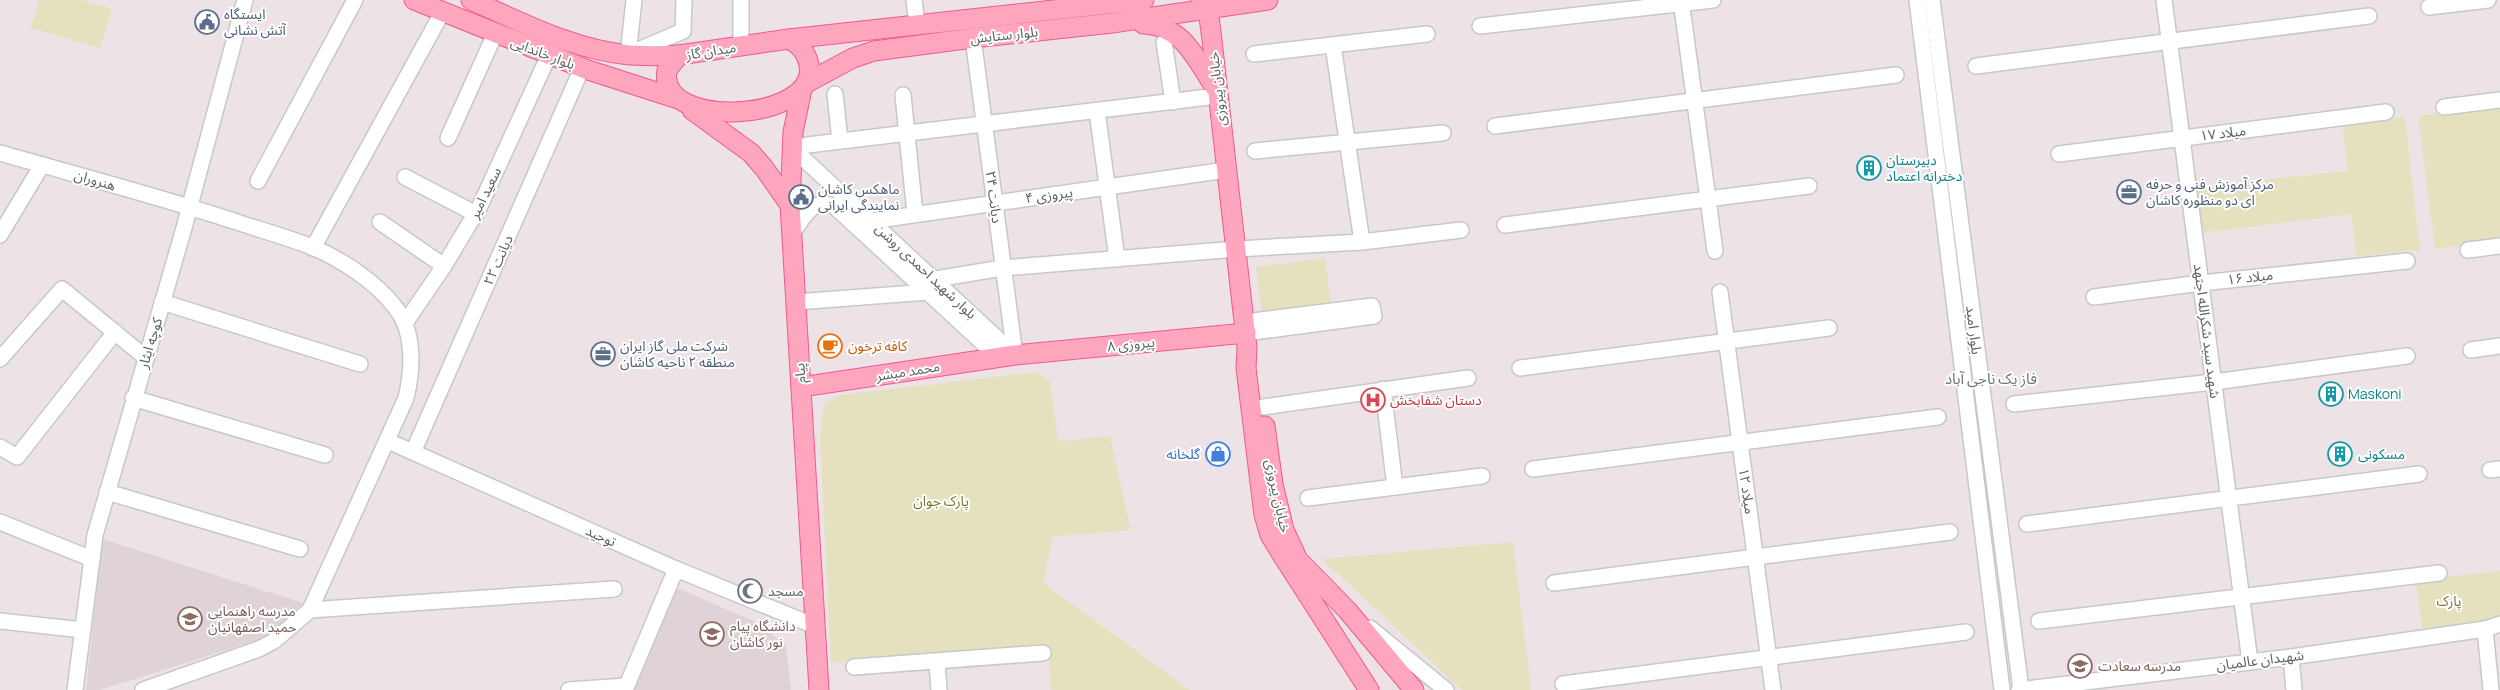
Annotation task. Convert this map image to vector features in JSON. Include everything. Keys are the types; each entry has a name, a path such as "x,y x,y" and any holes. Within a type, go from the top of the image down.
{"main road":[{"name":"بلوار خاندایی","path":"414,0 582,68 679,101"},
{"name":"بلوار خاندایی","path":"471,0 564,40 628,55 679,55"},
{"name":"بلوار ستایش","path":"789,39 1020,13 1094,2 1144,0"},
{"name":"بلوار ستایش","path":"805,86 853,58 874,51 1112,23 1207,3 1268,0"},
{"name":"خیابان پیروزی","path":"1207,3 1246,334 1246,368 1264,515 1270,535 1369,690"},
{"path":"1020,13 1023,33"},
{"path":"1112,23 1152,24 1167,28 1178,34 1216,92"},
{"name":"میدان گاز","path":"679,101 668,89 666,76 670,64 679,55 789,39"},
{"path":"679,101 713,110 753,110 773,106 805,86 810,67 800,47 789,39"},
{"name":"پیام","path":"805,86 791,147 790,205 819,690"},
{"path":"679,101 751,153 790,205"},
{"name":"خیابان پیروزی","path":"1246,334 1256,364 1274,484 1288,542 1298,560 1347,610 1414,690"},
{"name":"پیروزی ۸","path":"1007,356 1246,334"},
{"name":"محمد مبشر","path":"801,387 1007,356"}],"street":[{"name":"کوچه ایثار","path":"75,690 95,534 190,207 245,0"},
{"path":"258,181 355,0"},
{"path":"634,0 628,55 683,31 684,0"},
{"path":"741,0 741,46"},
{"path":"914,0 917,24"},
{"path":"1480,26 1713,0"},
{"name":"بلوار امید","path":"1917,0 2002,690"},
{"name":"بلوار امید","path":"1932,0 2020,690"},
{"name":"شهید سید شکرالله اجتهد","path":"2164,0 2250,662"},
{"path":"2429,7 2488,0"},
{"path":"1682,2 1715,251"},
{"path":"314,248 443,12"},
{"path":"1976,66 2169,43 2368,16"},
{"path":"448,138 495,34"},
{"path":"1254,54 1427,34"},
{"name":"دیانت ۲۴","path":"973,38 1002,268 1007,356"},
{"path":"1164,42 1173,102"},
{"path":"1333,45 1362,242"},
{"name":"سعید امیر","path":"405,323 444,266 476,214 549,55"},
{"name":"دیانت ۲۲","path":"413,452 582,68"},
{"path":"1495,126 1896,75"},
{"path":"791,147 1173,102 1216,92"},
{"path":"836,94 840,141"},
{"path":"903,95 915,214"},
{"path":"2444,107 2500,100"},
{"path":"1097,111 1117,259"},
{"name":"میلاد ۱۷","path":"2059,154 2386,112"},
{"path":"1255,151 1443,133"},
{"name":"بلوار شهید احمدی روشن","path":"791,147 872,222 904,261"},
{"name":"هنروران","path":"2,157 42,165 190,207 314,248 352,270 382,293 396,307 405,323"},
{"path":"0,234 42,165"},
{"name":"پیروزی ۴","path":"872,222 915,214 1226,170"},
{"path":"405,177 476,214"},
{"path":"1506,225 1809,186"},
{"name":"بلوار شهید احمدی روشن","path":"791,235 816,203 834,206 904,261 1007,356"},
{"path":"1943,210 1958,207"},
{"path":"380,222 444,266"},
{"path":"796,302 932,286 1002,268 1236,248 1362,242 1461,230"},
{"path":"2468,250 2500,246"},
{"name":"میلاد ۱۶","path":"2094,298 2201,283 2407,261"},
{"path":"1950,272 1966,270"},
{"path":"0,358 62,289 146,358"},
{"name":"میلاد ۱۲","path":"1720,292 1773,690"},
{"path":"162,302 360,364"},
{"path":"1246,334 1373,311"},
{"path":"143,690 258,649 274,641 310,610 400,414 410,381 410,353 405,323"},
{"path":"1520,368 1829,328"},
{"path":"0,447 17,457 115,332"},
{"path":"2471,350 2500,346"},
{"path":"2014,404 2214,382 2407,356"},
{"path":"1263,407 1468,378"},
{"path":"1384,389 1395,487"},
{"path":"134,398 325,455"},
{"path":"1533,469 1938,417"},
{"name":"توحید","path":"388,441 676,569 816,626"},
{"path":"2027,524 2419,474"},
{"path":"1308,498 1482,476"},
{"path":"107,492 300,549"},
{"path":"0,522 92,559"},
{"path":"1554,584 1950,532"},
{"path":"569,690 625,688 676,569"},
{"path":"2039,621 2439,573"},
{"path":"310,610 614,590"},
{"path":"1347,610 1446,690"},
{"path":"0,622 83,630"},
{"name":"شهیدان عالمیان","path":"2020,690 2096,686 2485,629 2500,624"},
{"path":"2485,629 2491,690"},
{"path":"1563,684 1966,632"},
{"path":"854,667 1043,653"},
{"path":"2291,657 2294,690"},
{"path":"937,662 940,690"}],"shaded area":[{"name":"مدرسه راهنمایی حمید اصفهانیان","path":"102,539 303,603 270,636 100,690 86,690"},
{"name":"دانشگاه پیام نور کاشان","path":"680,589 758,623 786,646 791,690 629,690 671,592"}],"green space":[{"path":"39,0 81,0 112,9 100,48 31,28"},
{"path":"2500,105 2500,241 2435,249 2418,116"},
{"path":"2405,117 2420,250 2356,256 2352,214 2202,233 2197,187 2348,171 2343,125"},
{"path":"1325,258 1331,304 1262,313 1256,267"},
{"name":"پارک جوان","path":"1037,372 1050,381 1058,441 1110,436 1131,530 1053,537 1043,583 1190,690 1051,690 1048,646 831,663 820,438 824,405 840,395"},
{"path":"1513,542 1531,690 1462,690 1322,559"},
{"name":"پارک","path":"2500,571 2500,615 2485,621 2422,629 2416,581"}],"place":[{"name":"ایستگاه آتش نشانی","path":"207,22"},
{"name":"دبیرستان دخترانه اعتماد","path":"1869,168"},
{"name":"مرکز آموزش فنی و حرفه ای دو منظوره کاشان","path":"2129,192"},
{"name":"ماهکس کاشان نمایندگی ایرانی","path":"801,197"},
{"name":"کافه ترخون","path":"830,346"},
{"name":"شرکت ملی گاز ایران منطقه ۲ ناحیه کاشان","path":"603,354"},
{"name":"Maskoni","path":"2331,394"},
{"name":"دستان شفابخش","path":"1373,400"},
{"name":"گلخانه","path":"1218,454"},
{"name":"مسکونی","path":"2340,454"},
{"name":"مسجد","path":"750,591"},
{"name":"مدرسه راهنمایی حمید اصفهانیان","path":"190,619"},
{"name":"دانشگاه پیام نور کاشان","path":"712,634"},
{"name":"مدرسه سعادت","path":"2080,666"}],"district":[{"name":"فاز یک ناجی آباد","path":"1991,379"}]}
